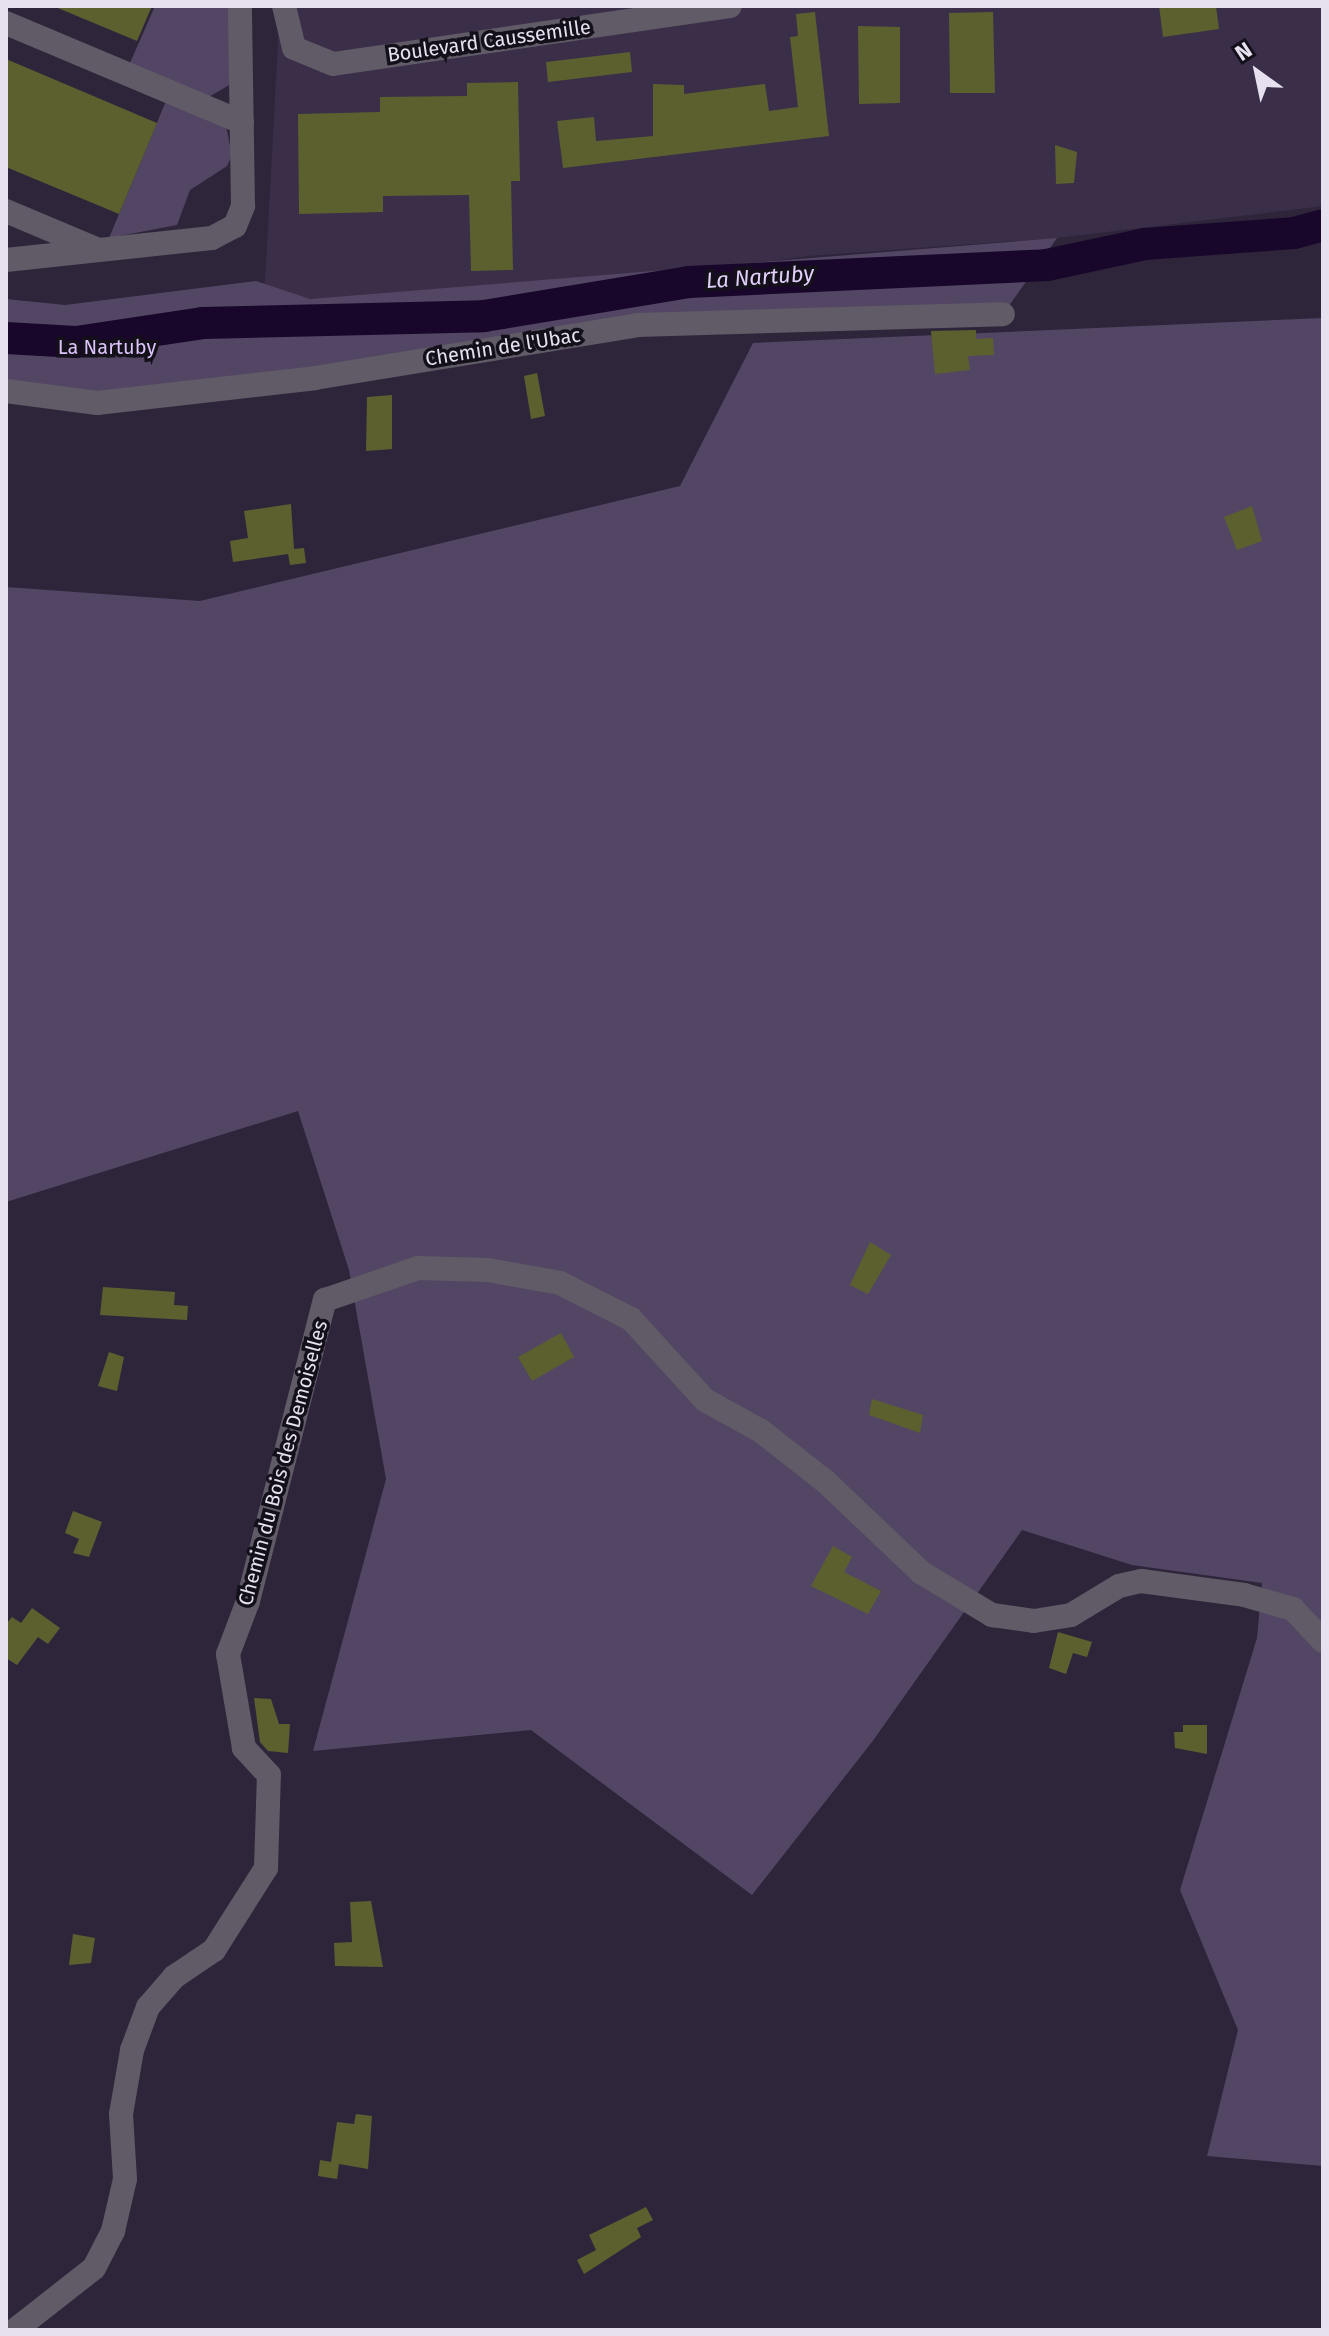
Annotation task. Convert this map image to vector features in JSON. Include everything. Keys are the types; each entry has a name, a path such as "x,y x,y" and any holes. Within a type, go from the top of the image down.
{"street":[{"path":"6,260 212,238 235,226 243,206 240,6"},
{"name":"Boulevard Caussemille","path":"284,6 294,48 333,64 592,16 717,7"},
{"path":"6,23 242,122"},
{"path":"6,211 98,250"},
{"name":"Chemin de l'Ubac","path":"6,391 97,403 315,378 637,325 1003,314"},
{"name":"Chemin du Bois des Demoiselles","path":"15,2330 94,2268 113,2231 125,2179 121,2114 132,2050 148,2007 174,1977 214,1950 266,1868 269,1775 244,1748 228,1654 256,1572 325,1300 418,1268 488,1270 560,1283 631,1319 705,1400 761,1431 826,1482 922,1573 992,1615 1034,1621 1071,1615 1119,1586 1141,1581 1244,1595 1293,1609 1323,1641"}],"shaded area":[{"path":"280,6 1323,6 1323,206 1057,238 808,256 532,293 264,300"}],"green space":[{"path":"155,6 235,6 231,84 207,98 130,63"},
{"path":"166,101 226,126 232,155 227,166 190,190 177,225 109,238"},
{"name":"La Nartuby","path":"1057,238 1003,314 644,325 102,395 6,391 6,299 65,305 256,281 310,299"},
{"path":"1323,318 1323,2166 1207,2156 1238,2030 1180,1890 1257,1638 1262,1583 1132,1565 1022,1530 872,1742 752,1895 531,1730 313,1751 386,1479 349,1270 298,1111 6,1202 6,587 200,601 680,486 753,343"}],"building":[{"path":"53,6 152,6 137,41"},
{"path":"1159,6 1216,6 1219,29 1163,37"},
{"path":"815,12 829,136 563,168 557,121 594,117 596,141 653,136 653,84 684,85 684,94 765,84 769,111 798,107 790,37 798,36 796,14"},
{"path":"993,12 995,93 950,93 949,13"},
{"path":"858,26 900,27 900,103 859,104"},
{"path":"630,52 632,72 548,82 546,62"},
{"path":"6,59 157,123 119,214 6,167"},
{"path":"518,82 520,181 511,181 513,270 471,271 469,195 383,196 383,212 299,214 298,114 380,112 380,97 467,96 467,83"},
{"path":"1055,145 1077,152 1074,183 1056,184"},
{"path":"976,330 976,339 993,338 994,355 968,356 970,370 935,374 931,331"},
{"path":"537,373 545,416 531,419 524,376"},
{"path":"392,395 392,449 366,451 367,397"},
{"path":"291,504 294,549 304,548 306,563 290,565 288,554 233,562 230,541 248,538 244,511"},
{"path":"1252,506 1262,541 1237,550 1224,517"},
{"path":"870,1242 891,1255 868,1294 850,1285"},
{"path":"103,1287 175,1292 174,1305 188,1306 187,1320 100,1315"},
{"path":"561,1333 574,1357 532,1381 518,1357"},
{"path":"109,1352 124,1357 117,1391 98,1386"},
{"path":"872,1399 923,1415 920,1433 869,1415"},
{"path":"73,1511 102,1522 89,1557 73,1553 79,1539 65,1533"},
{"path":"833,1546 852,1557 844,1572 881,1591 868,1614 811,1586"},
{"path":"32,1608 60,1628 48,1644 38,1637 17,1665 6,1658 6,1624 12,1617 21,1623"},
{"path":"1058,1632 1092,1642 1087,1657 1073,1653 1066,1674 1049,1668"},
{"path":"254,1698 271,1699 279,1724 290,1724 288,1753 268,1751 260,1742"},
{"path":"1183,1725 1207,1725 1207,1754 1175,1748 1174,1732 1183,1732"},
{"path":"371,1901 383,1967 335,1966 334,1943 352,1942 350,1902"},
{"path":"73,1934 95,1938 91,1963 69,1965"},
{"path":"356,2114 372,2116 368,2169 339,2164 337,2179 318,2176 320,2160 331,2162 337,2122 354,2124"},
{"path":"646,2207 653,2220 637,2228 641,2237 584,2274 577,2260 596,2250 589,2235"}],"waterway":[{"name":"La Nartuby","path":"6,338 76,342 203,323 484,316 689,282 1047,265 1145,244 1294,233 1323,225"}]}
